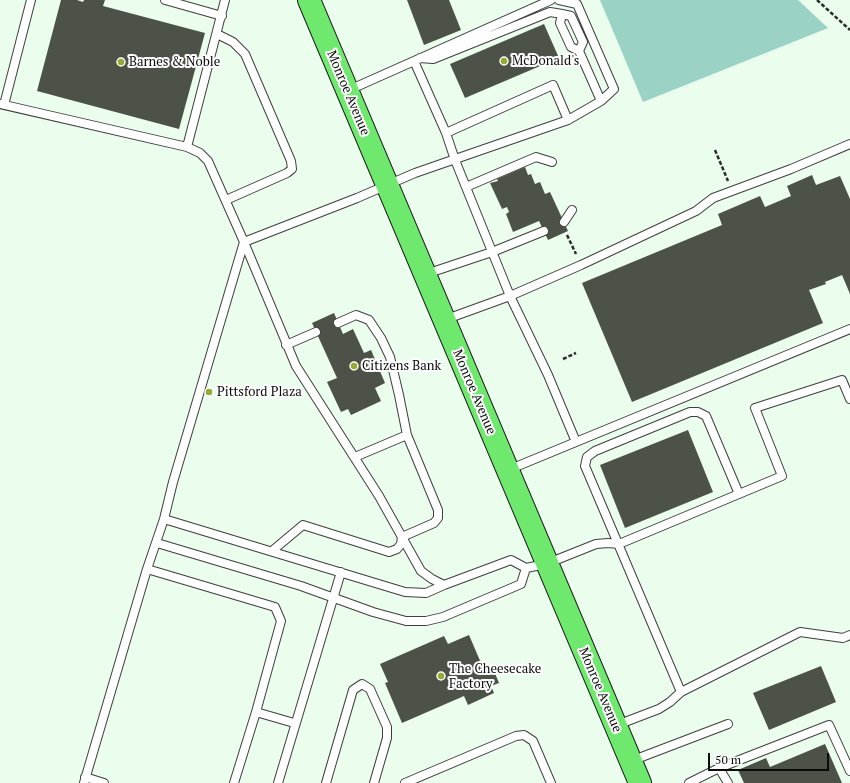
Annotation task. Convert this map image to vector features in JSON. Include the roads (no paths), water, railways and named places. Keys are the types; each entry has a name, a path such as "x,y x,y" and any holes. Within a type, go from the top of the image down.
{"main road":[{"name":"Monroe Avenue","path":"311,1 386,186 507,470 536,566 615,726 640,783"}],"lane":[{"path":"31,0 2,105 187,148 200,153 208,161 244,242 286,345 303,379 379,496 421,571 432,580 444,585"},
{"path":"165,0 222,16"},
{"path":"187,148 225,0"},
{"path":"347,91 551,0"},
{"path":"244,242 386,186 415,173 568,120 602,102 614,89 577,4 559,0"},
{"path":"417,59 433,59 550,12 571,16 583,42 579,51"},
{"path":"562,14 560,22 571,48 579,51 602,102"},
{"path":"217,34 232,42 244,54 291,161 292,168 287,173 226,200"},
{"path":"417,59 446,133 454,160 510,296 548,375 576,442"},
{"path":"446,133 553,85 568,120"},
{"path":"443,320 510,296 581,265 696,211 713,198 790,169 850,144"},
{"path":"466,187 536,156 552,162"},
{"path":"564,222 572,210"},
{"path":"424,274 492,252 544,231"},
{"path":"104,783 84,780 147,569 157,543 173,482 244,242"},
{"path":"338,322 356,315 369,320 381,338 390,357 407,435 438,510 438,518 434,523 402,537"},
{"path":"507,470 850,329"},
{"path":"286,345 316,332"},
{"path":"157,543 301,586 373,612 406,621 426,621 443,617 522,584 536,566 596,544 619,544 782,476 755,408 842,380 850,399"},
{"path":"681,692 585,466 587,457 596,451 690,412 698,412 706,416 739,494"},
{"path":"355,457 407,435"},
{"path":"164,519 405,592 426,593 511,560 536,566"},
{"path":"272,551 303,525 389,552 397,549 401,544 402,537"},
{"path":"147,569 275,607 281,621 256,712 234,783"},
{"path":"278,783 294,724 341,572"},
{"path":"615,726 659,709 681,692 800,632 843,638 850,635"},
{"path":"326,783 353,690 362,684 370,689 387,727 387,738 374,783"},
{"path":"256,712 294,724"},
{"path":"630,761 728,724"},
{"path":"689,783 719,768 829,725 850,771"},
{"path":"405,783 516,736 524,735 533,741 551,783"},
{"path":"719,768 728,783"}],"place":[{"name":"McDonald's","path":"504,61"},
{"name":"Barnes & Noble","path":"121,62"},
{"name":"Citizens Bank","path":"354,366"},
{"name":"Pittsford Plaza","path":"209,392"},
{"name":"The Cheesecake Factory","path":"441,676"}]}
